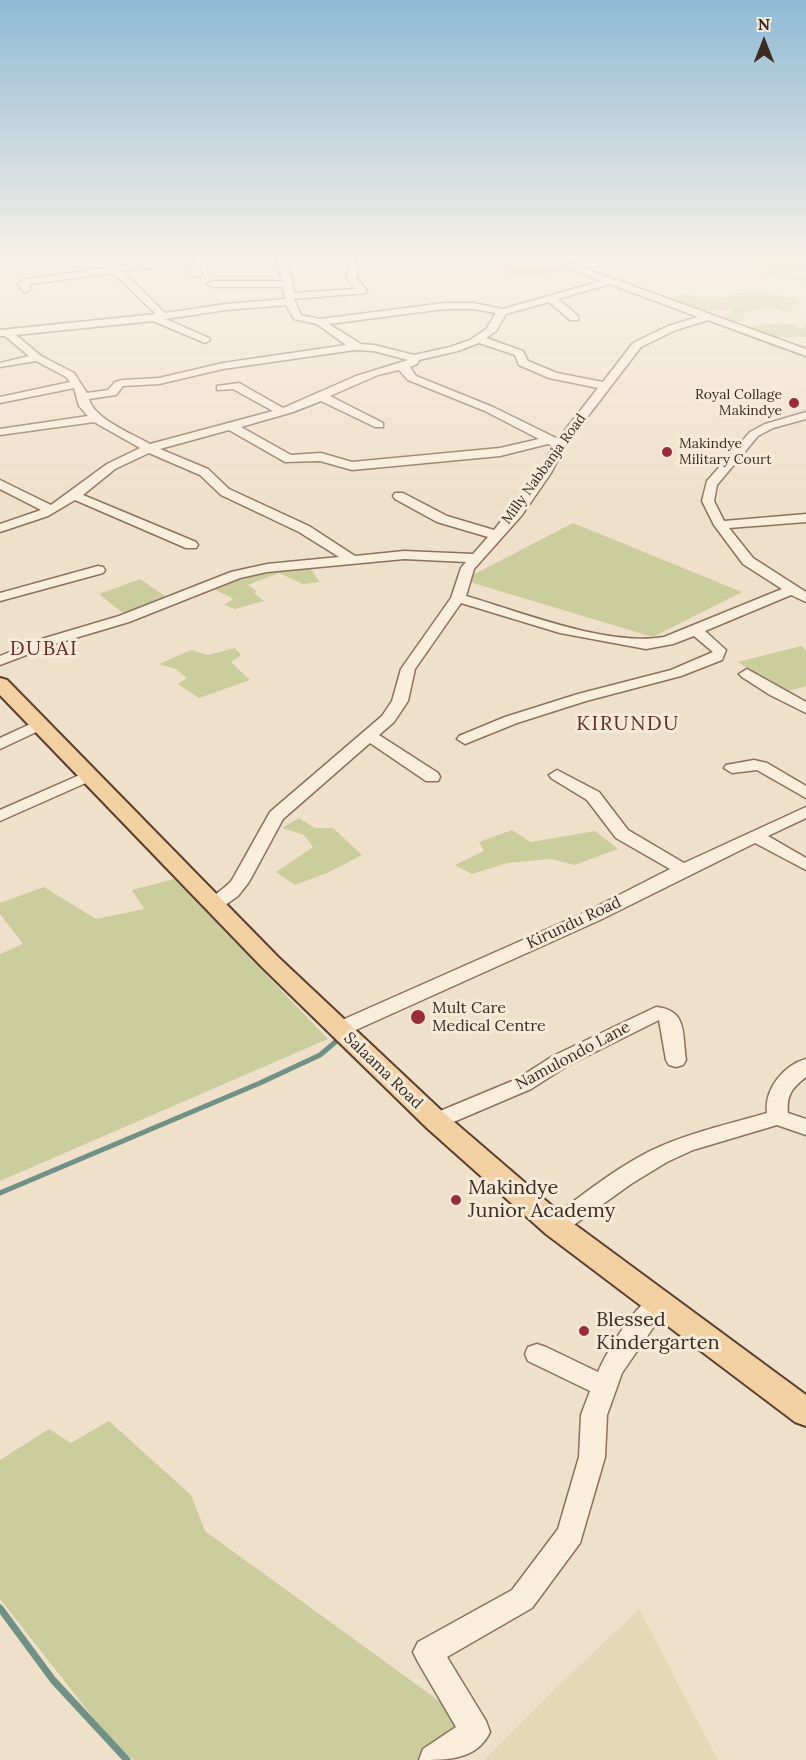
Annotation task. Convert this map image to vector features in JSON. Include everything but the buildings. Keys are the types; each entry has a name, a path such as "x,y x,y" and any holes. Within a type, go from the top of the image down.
{"main road":[{"name":"Salaama Road","path":"0,684 91,775 270,962 436,1121 556,1226 806,1413"}],"street":[{"path":"16,342 37,358 68,373 77,384 85,406 96,418 150,448 204,472 211,476 215,485 225,492 304,529 351,559"},
{"path":"348,342 359,347"},
{"path":"0,528 37,517 51,510 102,471 150,448 282,412 322,397 363,376 470,342"},
{"path":"487,342 519,353 523,363 537,370 573,381 606,386"},
{"name":"Milly Nabbanja Road","path":"215,904 232,891 244,876 276,816 388,719 396,709 408,669 458,598 468,568 517,512 533,489 554,442 606,386 638,345 644,342"},
{"path":"778,342 806,352"},
{"path":"791,347 806,343"},
{"path":"82,397 112,393 119,384 123,383 157,386 257,360 359,347 387,350 409,362"},
{"path":"3,365 37,358"},
{"path":"409,362 405,371 412,378 489,409 554,442"},
{"path":"0,400 77,384"},
{"path":"221,388 235,385 282,412"},
{"path":"322,397 380,425"},
{"path":"806,416 769,426 754,434 711,484 708,501 720,525 748,561 806,598"},
{"path":"0,432 96,418"},
{"path":"229,425 289,459 321,457 358,466 511,451 554,442"},
{"path":"452,456 472,470"},
{"path":"0,484 51,510"},
{"path":"73,495 191,545"},
{"path":"399,496 442,519 496,535"},
{"path":"720,525 806,518"},
{"path":"0,661 72,634 124,619 236,575 277,566 419,554 476,558"},
{"path":"0,597 98,570"},
{"path":"458,598 525,620 633,644 661,643 791,590"},
{"path":"465,739 521,717 676,673 717,657 719,650 696,630"},
{"path":"747,674 806,708"},
{"path":"0,744 41,724"},
{"path":"368,735 432,777"},
{"path":"732,768 761,766 806,793"},
{"path":"0,816 91,775"},
{"path":"557,775 593,796 622,834 684,870"},
{"name":"Kirundu Road","path":"340,1029 593,916 806,812"},
{"path":"757,837 806,865"},
{"name":"Namulondo Lane","path":"436,1121 524,1084 570,1055 656,1013 665,1014 670,1018 676,1060"},
{"path":"778,1117 775,1103 777,1095 782,1086 806,1066"},
{"path":"556,1226 623,1178 659,1156 712,1135 778,1117 806,1127"},
{"path":"434,1760 475,1732 428,1652 522,1599 570,1534 592,1457 594,1415 611,1370 628,1342 658,1303"},
{"path":"537,1354 606,1387"}],"shaded area":[{"path":"639,1609 718,1760 484,1760 551,1693"}],"green space":[{"path":"573,523 742,592 653,637 463,580"},
{"path":"308,565 320,582 303,584 279,573 248,585 257,591 254,593 264,601 235,609 224,605 233,599 208,586 239,576"},
{"path":"140,579 165,596 124,614 99,594"},
{"path":"801,646 806,650 806,686 783,693 738,662"},
{"path":"235,648 241,655 231,662 250,680 199,698 178,684 187,678 176,669 159,664 191,650 208,655"},
{"path":"299,818 315,828 333,828 362,855 327,873 295,885 276,872 313,847 304,835 282,828"},
{"path":"512,830 531,842 595,831 618,849 575,865 550,859 507,863 472,874 455,865 484,851 479,842"},
{"path":"174,879 328,1039 0,1181 0,954 23,944 0,914 0,903 44,887 96,919 144,909 132,890"},
{"path":"109,1421 191,1495 205,1531 446,1706 458,1732 417,1760 133,1760 109,1738 0,1599 0,1460 49,1429 71,1443"}],"waterway":[{"path":"767,342 785,349"},
{"path":"0,1193 260,1083 320,1055 339,1039"},
{"path":"0,1608 53,1680 127,1760"}],"place":[{"name":"Royal Collage Makindye","path":"794,403"},
{"name":"Makindye Military Court","path":"667,452"},
{"name":"Mult Care Medical Centre","path":"418,1017"},
{"name":"Makindye Junior Academy","path":"456,1200"},
{"name":"Blessed Kindergarten","path":"584,1331"}],"district":[{"name":"DUBAI","path":"44,649"},
{"name":"KIRUNDU","path":"628,724"}]}
